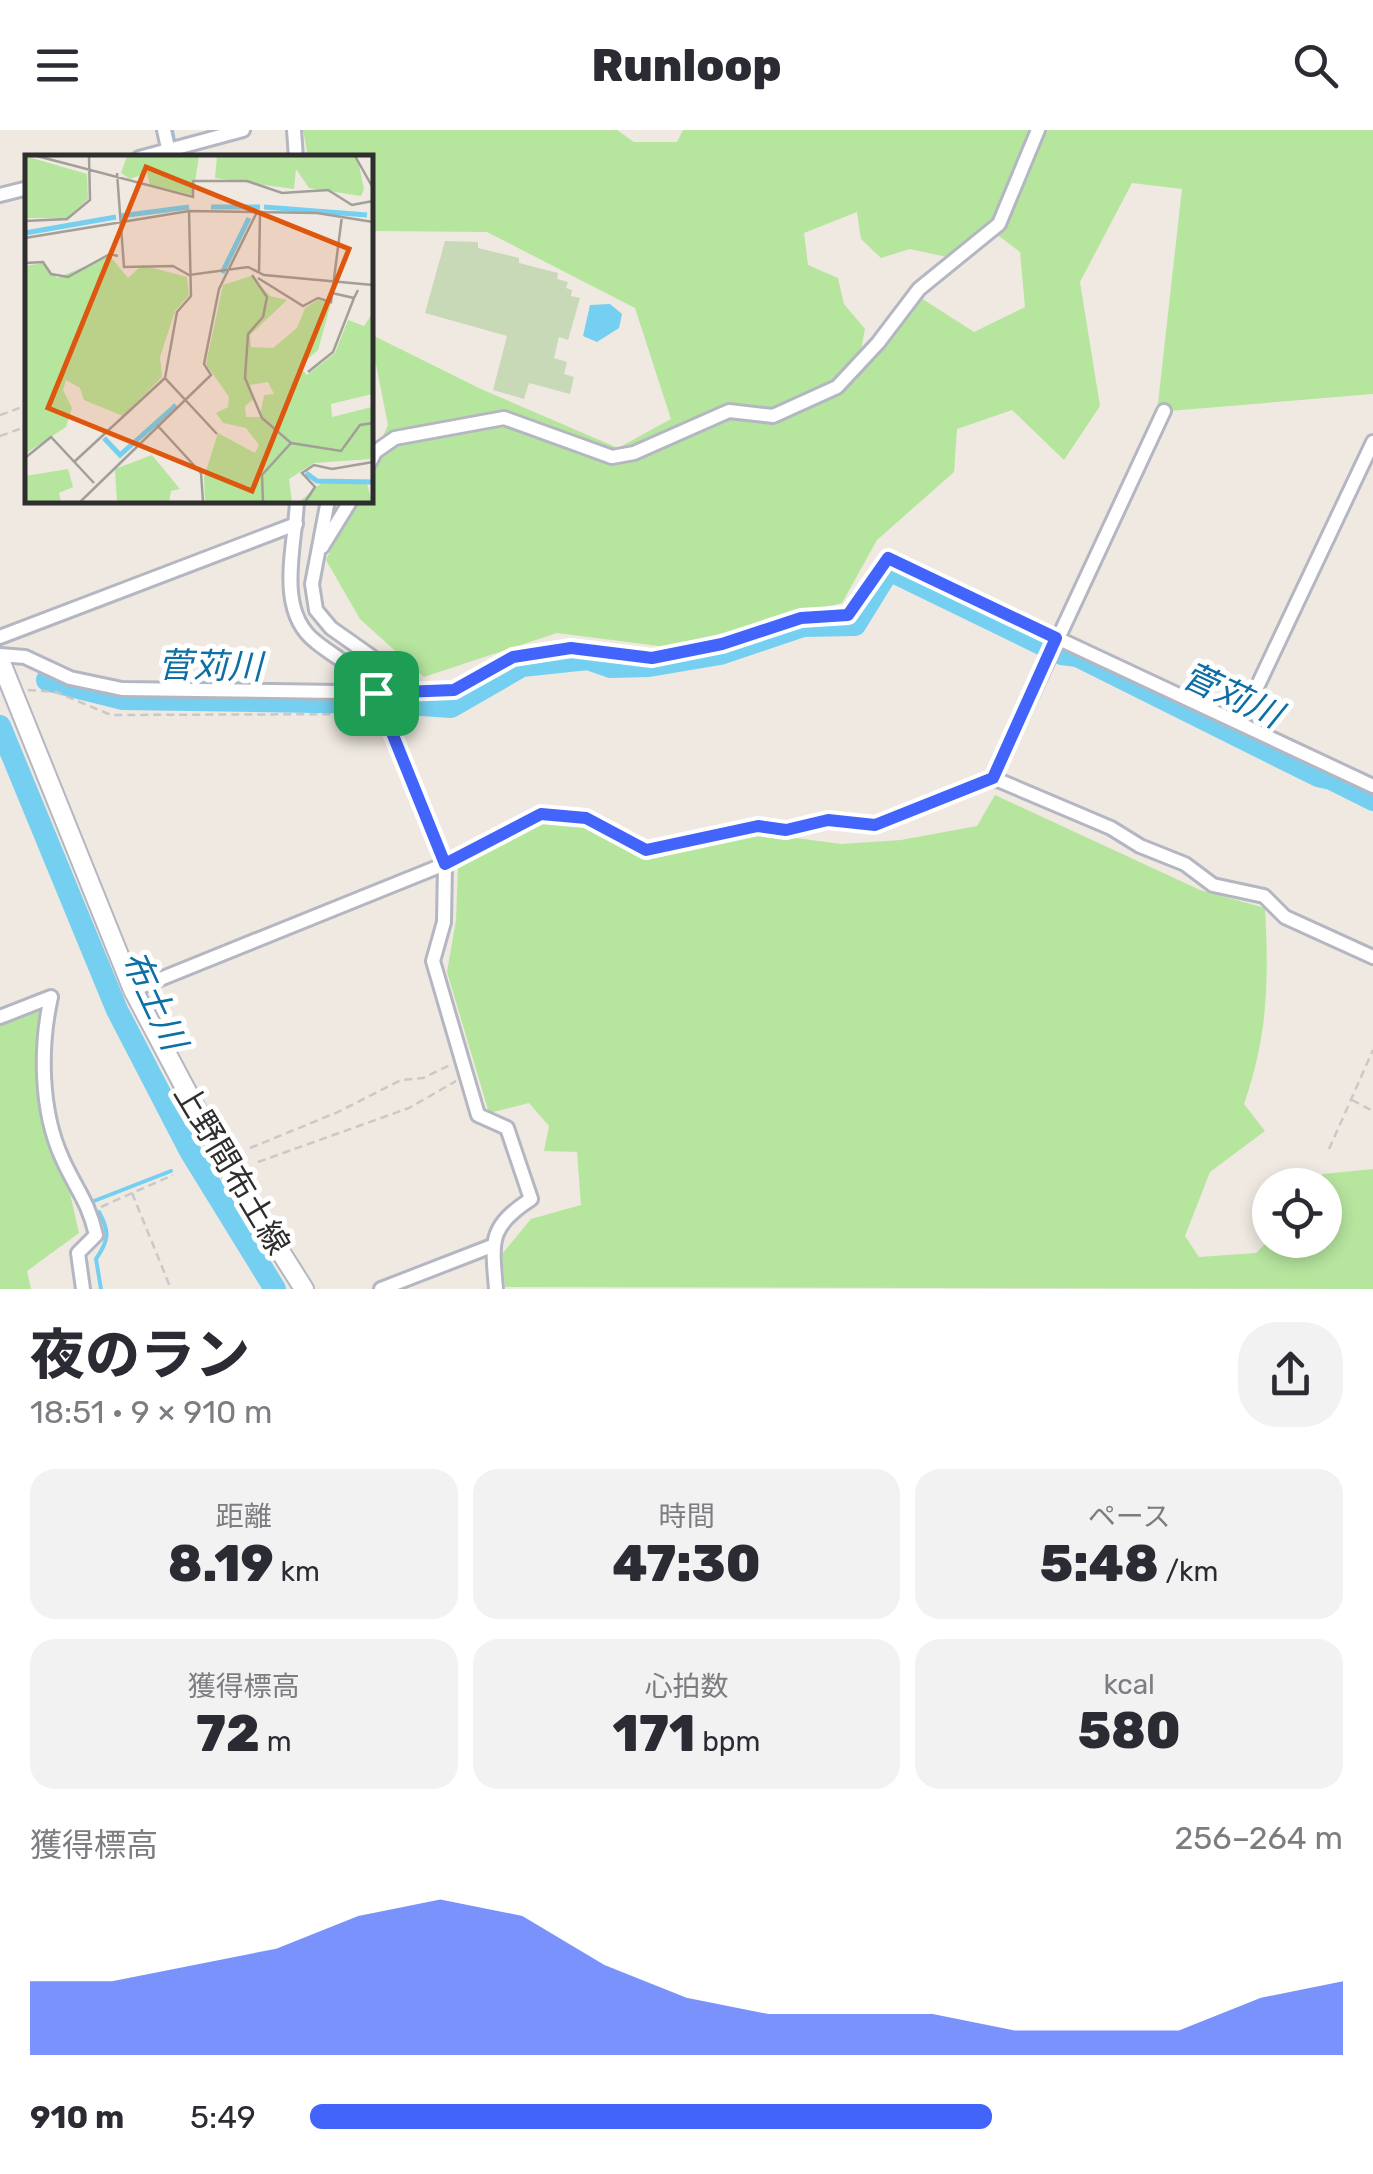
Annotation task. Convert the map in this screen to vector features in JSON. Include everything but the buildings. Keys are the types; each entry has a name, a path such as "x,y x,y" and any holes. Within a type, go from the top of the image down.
{"main road":[{"name":"上野間布土線","path":"0,657 133,990 228,1167 304,1289"}],"street":[{"path":"164,130 169,154 243,130"},
{"path":"294,130 296,155"},
{"path":"372,458 395,438 504,418 612,457 634,454 729,410 773,416 837,387 919,290 999,224 1038,130"},
{"path":"0,195 25,189"},
{"path":"133,990 445,864 541,814 586,818 646,850 758,826 786,830 828,820 875,825 993,778 1164,410"},
{"path":"1240,723 1373,442"},
{"path":"297,502 289,592 302,627 312,640 365,676 376,693 445,864 444,922 433,961 478,1115 507,1128 531,1199 505,1216 492,1246 496,1289"},
{"path":"328,502 312,584 316,610 331,628 399,676 411,693"},
{"path":"318,554 350,502"},
{"path":"0,637 296,524"},
{"path":"0,657 25,657 70,678 122,689 376,693 454,690 513,657 571,648 652,658 722,644 801,618 848,615 888,558 1373,786"},
{"path":"993,778 1112,828 1140,846 1185,864 1213,885 1264,896 1285,917 1373,957"},
{"path":"0,1017 51,997 43,1033 50,1119 61,1158 91,1211 96,1235 78,1253 82,1289"},
{"path":"381,1289 492,1246"}],"path":[{"path":"0,415 25,406"},
{"path":"0,436 25,427"},
{"path":"11,688 56,692 111,715 384,714"},
{"path":"1328,1149 1373,1050"},
{"path":"250,1148 338,1112 401,1080 423,1078 462,1059"},
{"path":"258,1162 408,1108 466,1076"},
{"path":"1351,1100 1373,1111"},
{"path":"91,1211 173,1176"},
{"path":"132,1193 171,1289"}],"green space":[{"path":"303,130 617,130 634,142 677,142 683,130 1373,130 1373,394 1157,412 1182,189 1132,183 1080,282 1100,406 1064,460 1012,410 957,429 954,472 877,540 842,603 667,647 557,633 424,677 360,619 326,560 353,502 372,502 372,461 388,425 372,335 483,390 618,448 671,419 635,308 487,232 376,231 372,228 372,155 308,155","holes":["857,212 861,239 881,258 910,249 961,260 995,233 1020,252 1025,307 974,332 921,298 875,360 861,350 865,329 844,304 838,278 808,265 804,233"]},
{"path":"445,241 478,242 478,248 519,258 519,263 558,273 557,279 568,282 566,288 572,290 571,296 580,298 568,340 559,337 554,358 567,362 564,374 574,377 570,394 529,383 524,399 493,390 507,336 425,313"},
{"path":"995,795 1200,890 1265,908 1265,1007 1258,1054 1244,1104 1265,1131 1210,1172 1185,1236 1199,1257 1252,1253 1252,1258 1342,1258 1342,1172 1373,1169 1373,1289 505,1287 502,1254 531,1219 581,1205 577,1152 544,1151 549,1126 529,1103 489,1113 447,972 456,920 458,866 540,823 585,826 645,859 758,833 841,844 901,840 977,826"},
{"path":"42,1005 37,1061 45,1126 66,1176 79,1233 27,1271 31,1289 0,1289 0,1022"}],"water":[{"path":"610,304 622,314 619,328 597,342 583,336 590,305"}],"waterway":[{"path":"172,130 174,141"},
{"name":"菅苅川","path":"392,703 451,707 522,666 588,659 611,667 649,666 720,654 803,626 855,625 889,570 1043,645"},
{"name":"菅苅川","path":"1062,654 1077,656 1373,800"},
{"name":"菅苅川","path":"47,680 123,699 376,703"},
{"name":"布土川","path":"0,726 117,1010 190,1151 275,1289"},
{"path":"94,1201 171,1171"},
{"path":"99,1212 106,1236 96,1259 101,1289"}],"route":[{"path":"888,558 1056,638 993,778 875,825 828,820 786,830 758,826 646,850 586,818 541,814 445,864 376,693 454,690 513,657 571,648 652,658 722,644 801,618 848,615 888,558"}]}
